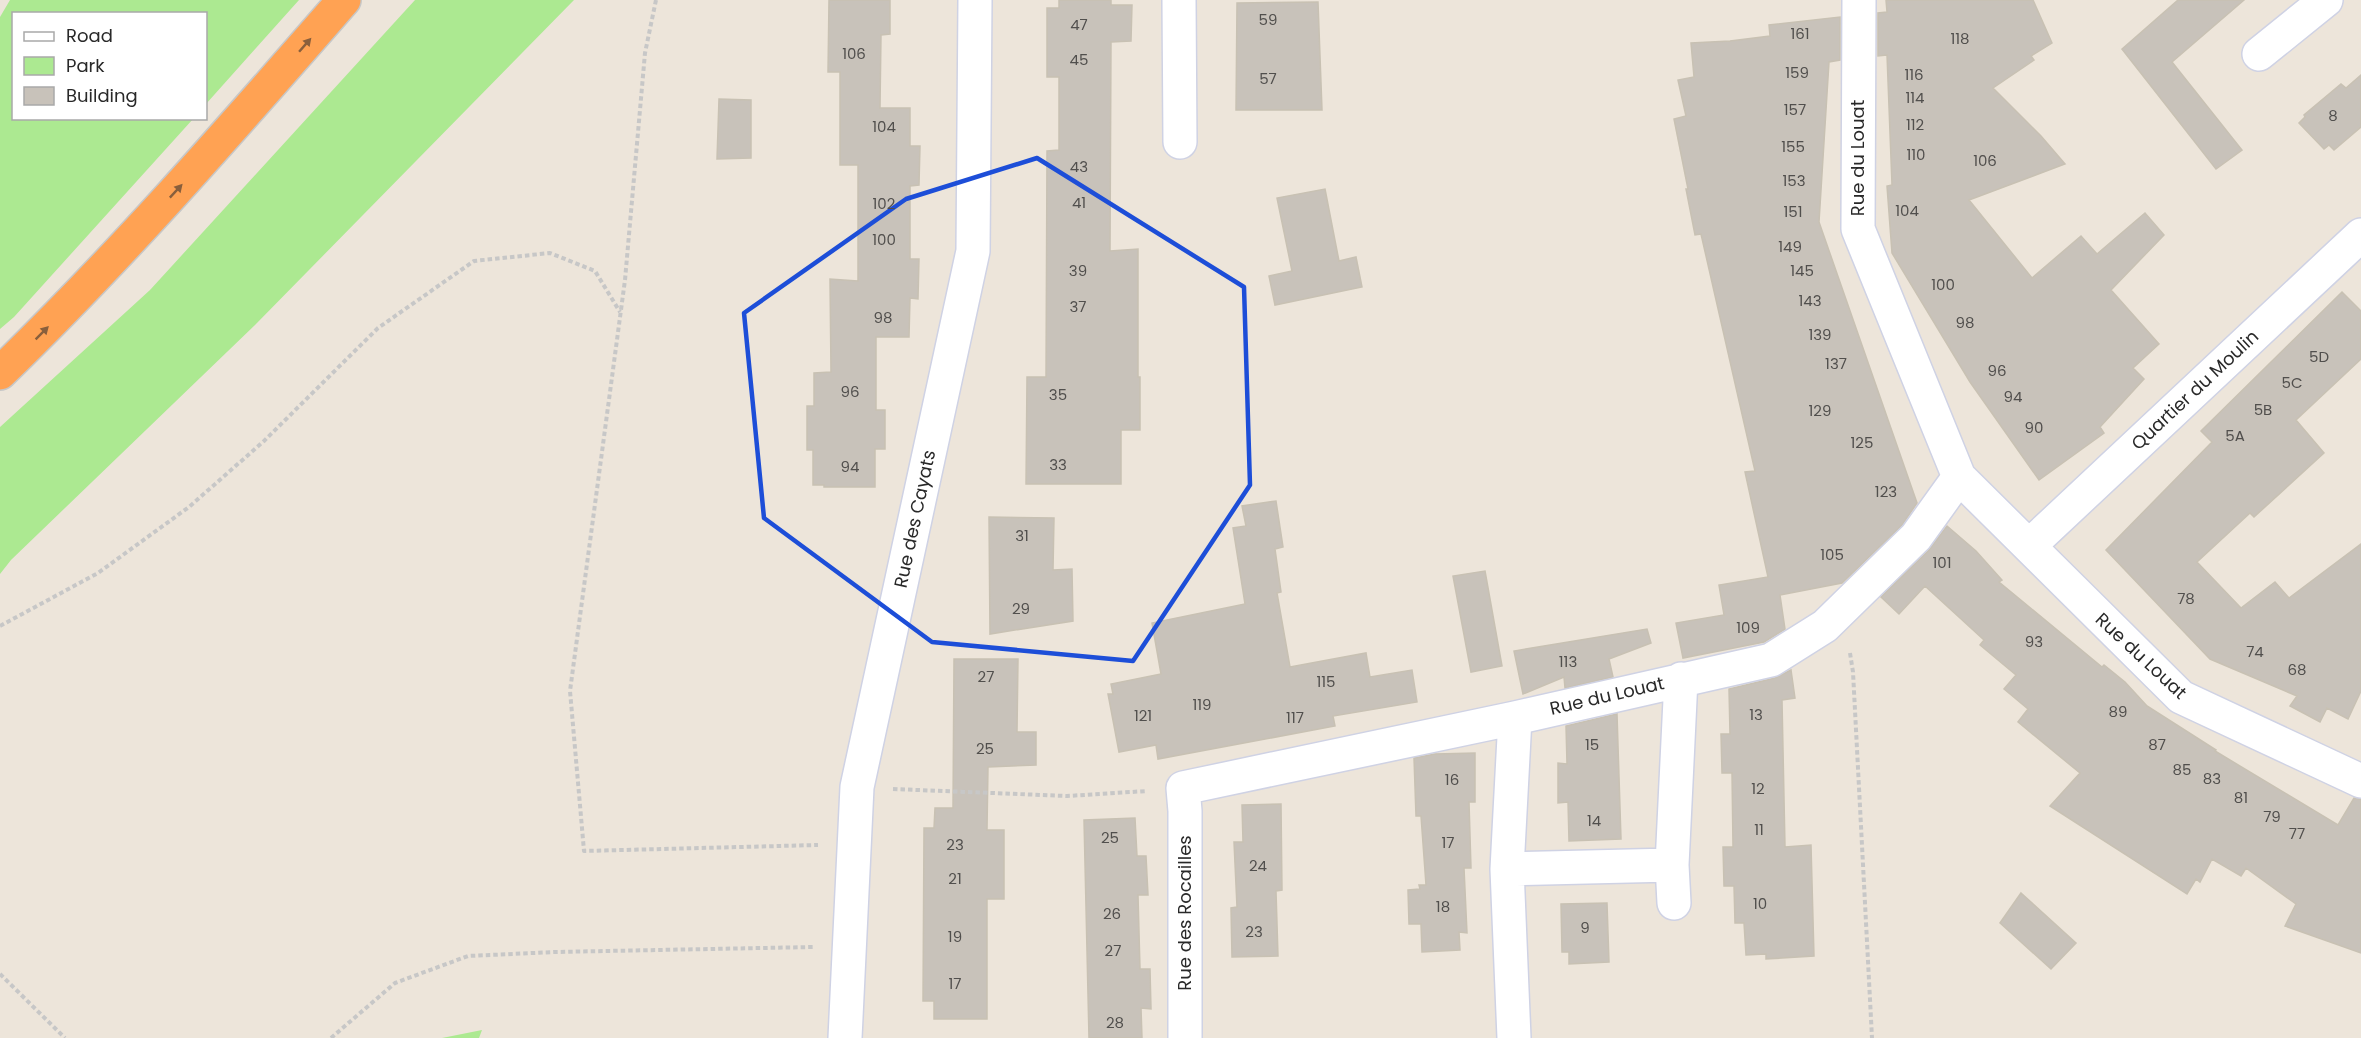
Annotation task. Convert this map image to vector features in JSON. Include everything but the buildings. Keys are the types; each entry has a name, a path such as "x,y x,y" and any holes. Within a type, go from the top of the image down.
{"highway":[{"path":"0,373 54,321 219,144 344,0"}],"street":[{"name":"Rue des Cayats","path":"845,1038 857,788 973,251 975,0"},
{"path":"1179,0 1180,142"},
{"name":"Rue du Louat","path":"1859,0 1858,230 1959,477 2181,698 2361,782"},
{"path":"2259,54 2326,0"},
{"name":"Quartier du Moulin","path":"2029,546 2361,235"},
{"name":"Rue du Louat","path":"1183,788 1515,718 1771,660 1825,626 1916,537 1959,477"},
{"path":"1674,903 1672,865 1681,679"},
{"path":"1514,1038 1507,869 1515,718"},
{"name":"Rue des Rocailles","path":"1183,788 1185,811 1185,1038"},
{"path":"1507,869 1672,865"}],"path":[{"path":"656,0 645,52 620,313 570,691 584,851 855,844"},
{"path":"0,626 98,573 189,507 264,441 378,328 474,261 550,253 595,271 620,313"},
{"path":"1841,609 1853,672 1872,1038"},
{"path":"857,788 1067,796 1183,788"},
{"path":"331,1038 395,983 468,956 849,946"},
{"path":"0,974 65,1038"}],"highlighted area":[{"path":"1037,158 1244,287 1250,485 1133,661 932,642 764,518 744,313 906,199"}],"green space":[{"path":"10,0 299,0 207,103 207,12 12,12 12,120 192,120 14,317 0,329 0,17"},
{"path":"415,0 574,0 255,325 11,560 0,574 0,427 150,290"},
{"path":"482,1030 479,1038 442,1038"}]}
